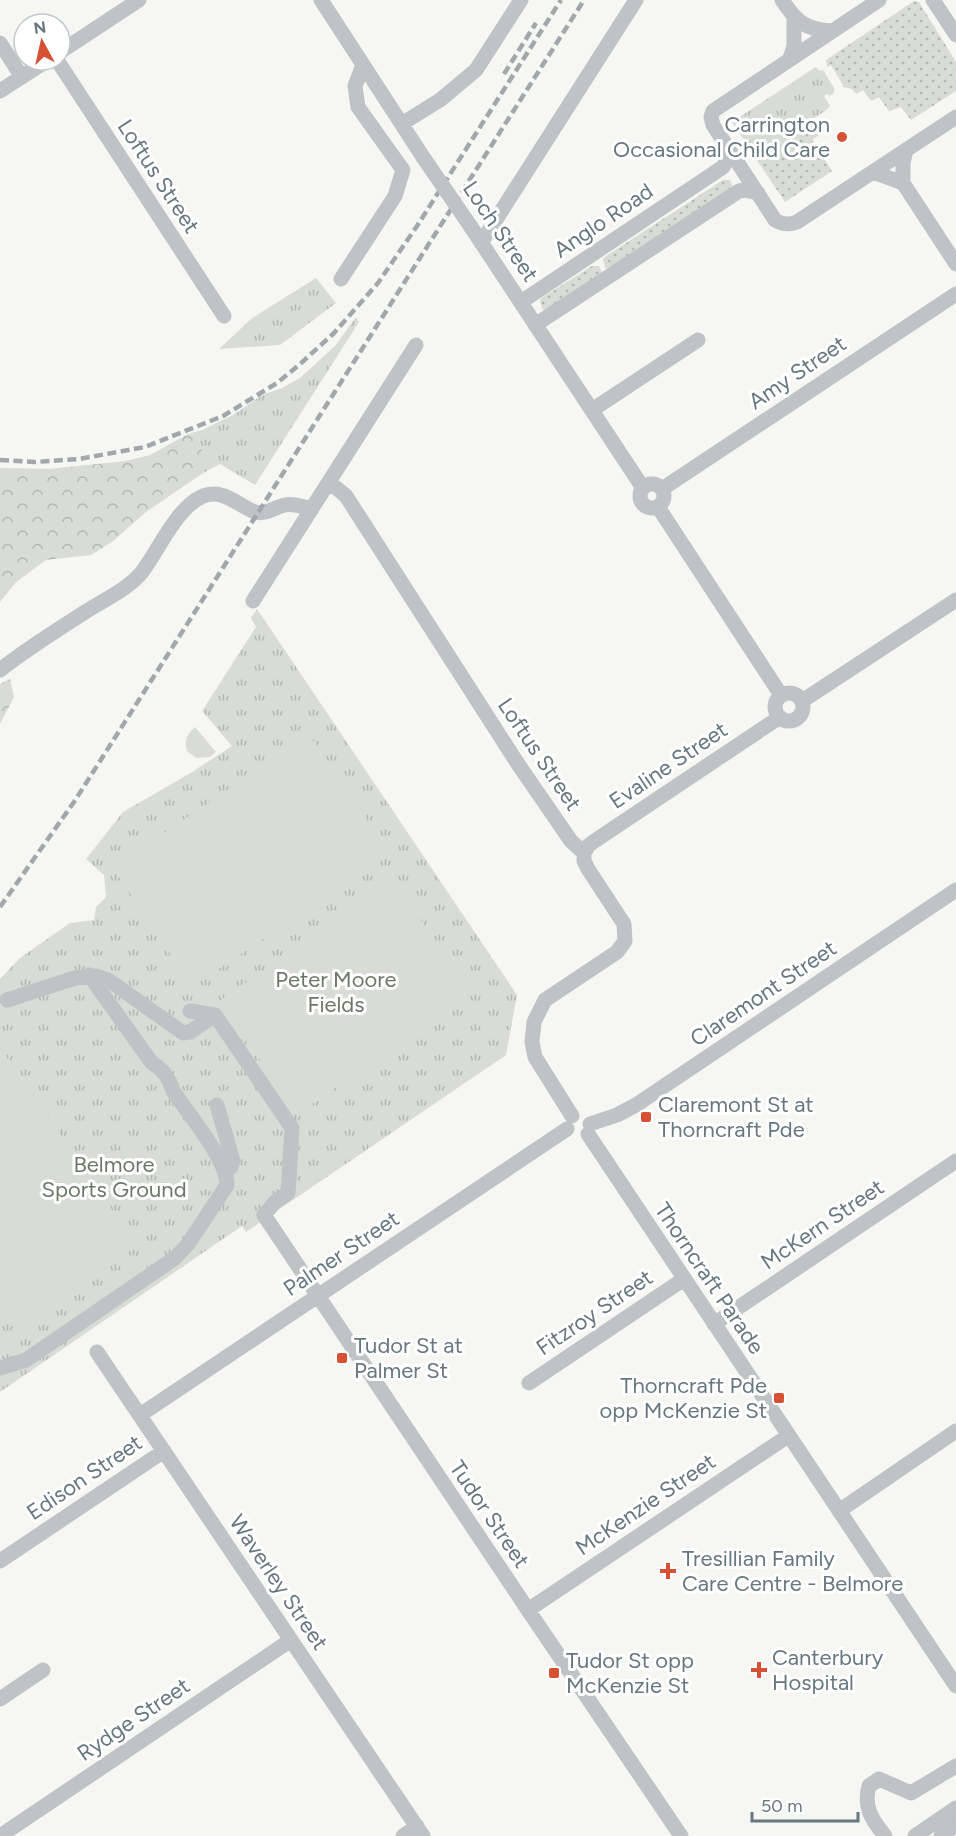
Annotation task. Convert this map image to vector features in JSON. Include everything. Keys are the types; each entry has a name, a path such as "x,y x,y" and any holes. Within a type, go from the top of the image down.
{"street":[{"path":"72,44 139,0"},
{"name":"Loch Street","path":"321,0 643,488"},
{"path":"403,123 440,100 476,70 521,0"},
{"path":"481,243 636,0"},
{"path":"782,0 794,18 812,28 832,31"},
{"path":"879,0 713,111 711,117 714,125 775,220 781,224 797,222 956,117"},
{"path":"936,4 956,13"},
{"path":"936,4 956,35"},
{"path":"790,58 794,46 794,18"},
{"path":"0,43 22,77"},
{"path":"341,279 394,196 403,170 358,107 355,86 363,65"},
{"path":"0,91 30,72"},
{"name":"Loftus Street","path":"65,72 224,316"},
{"name":"Anglo Road","path":"521,302 723,167 729,156 729,148"},
{"path":"906,150 903,163 903,183 956,264"},
{"path":"873,172 903,183"},
{"path":"535,325 739,191 758,193"},
{"name":"Amy Street","path":"662,489 956,294"},
{"path":"592,410 698,340"},
{"path":"253,601 416,345"},
{"name":"Loftus Street","path":"329,482 346,496 518,764 571,841 584,854 584,861 621,919 625,930 625,941 611,957 545,1000 536,1015 531,1035 535,1057 570,1123"},
{"path":"651,484 662,489 664,499 658,507 650,509 641,502 639,494 643,488 651,484"},
{"path":"0,670 115,595 141,573 158,544 190,505 201,496 215,494 228,497 257,513 289,504 310,512"},
{"path":"658,507 781,695"},
{"path":"802,701 956,600"},
{"path":"790,693 802,701 803,710 798,718 789,721 780,717 775,706 781,695 790,693"},
{"name":"Evaline Street","path":"584,854 589,845 596,840 780,717"},
{"name":"Claremont Street","path":"589,1129 636,1106 956,890"},
{"path":"7,1000 89,975 110,981 183,1033 190,1032 215,1015"},
{"path":"0,1368 26,1359 176,1258 219,1201 227,1185 226,1171 221,1161 172,1091 171,1084 160,1067 152,1063 89,975"},
{"path":"190,1011 215,1015"},
{"name":"Tudor Street","path":"215,1015 292,1128 288,1193 275,1202 264,1215 681,1836"},
{"path":"217,1105 233,1161 231,1167 226,1171"},
{"path":"570,1123 583,1116 589,1129"},
{"name":"Palmer Street","path":"140,1414 570,1123"},
{"name":"Thorncraft Parade","path":"589,1129 684,1279 956,1686"},
{"name":"McKern Street","path":"714,1324 956,1161"},
{"name":"Fitzroy Street","path":"529,1383 684,1279"},
{"name":"Waverley Street","path":"97,1352 420,1831"},
{"path":"839,1511 956,1431"},
{"name":"McKenzie Street","path":"528,1610 788,1436"},
{"name":"Edison Street","path":"0,1561 164,1451"},
{"name":"Rydge Street","path":"0,1836 291,1640"},
{"path":"0,1699 43,1670"},
{"path":"885,1836 868,1810 866,1797 869,1786 879,1779 911,1793 956,1766"},
{"path":"915,1836 956,1808"},
{"path":"941,1836 956,1825"},
{"path":"403,1836 420,1831"}],"green space":[{"path":"914,1 919,2 956,62 956,91 911,120 901,107 889,111 879,97 871,101 863,90 856,94 852,89 844,87 831,65 827,67 826,60"},
{"path":"816,67 820,71 823,70 834,88 834,93 824,96 830,106 755,157 732,122"},
{"path":"810,121 819,135 812,140 832,171 785,202 755,157"},
{"path":"723,180 730,180 733,187 609,269 605,268 603,259 606,256"},
{"path":"592,266 599,266 602,272 546,310 542,309 540,300 543,297"},
{"path":"316,278 336,303 280,345 219,349 251,319"},
{"path":"356,317 359,322 255,485 220,464 203,473 203,453 198,435 188,434 233,415 262,395 300,378 335,346"},
{"path":"188,434 198,435 203,453 203,473 146,512 112,542 91,555 46,560 16,582 0,602 0,468 49,469 125,461 150,455"},
{"path":"257,609 517,995 506,1055 246,1232 242,1226 0,1392 0,979 20,958 70,923 94,920 96,907 106,897 104,875 86,859 123,812 232,746 202,711 256,627 251,618"},
{"path":"10,679 14,697 0,724 0,684"},
{"path":"195,727 216,752 210,757 196,758 187,751 187,738"},
{"path":"309,734 390,853 192,987 113,868"},
{"name":"Peter Moore Fields","path":"393,880 472,993 298,1114 219,1001"},
{"path":"0,1047 137,1246 20,1326 0,1298"}],"railway":[{"path":"0,460 35,462 79,459 145,447 223,416 277,383 299,365 334,333 378,283 561,0"},
{"path":"0,907 74,802 584,0"},
{"path":"504,74 536,23"}],"place":[{"name":"Carrington Occasional Child Care","path":"842,137"},
{"name":"Claremont St at Thorncraft Pde","path":"646,1117"},
{"name":"Tudor St at Palmer St","path":"342,1358"},
{"name":"Thorncraft Pde opp McKenzie St","path":"779,1398"},
{"name":"Tresillian Family Care Centre - Belmore","path":"668,1571"},
{"name":"Canterbury Hospital","path":"759,1670"},
{"name":"Tudor St opp McKenzie St","path":"554,1673"}],"park label":[{"name":"Belmore Sports Ground","path":"114,1176"}]}
